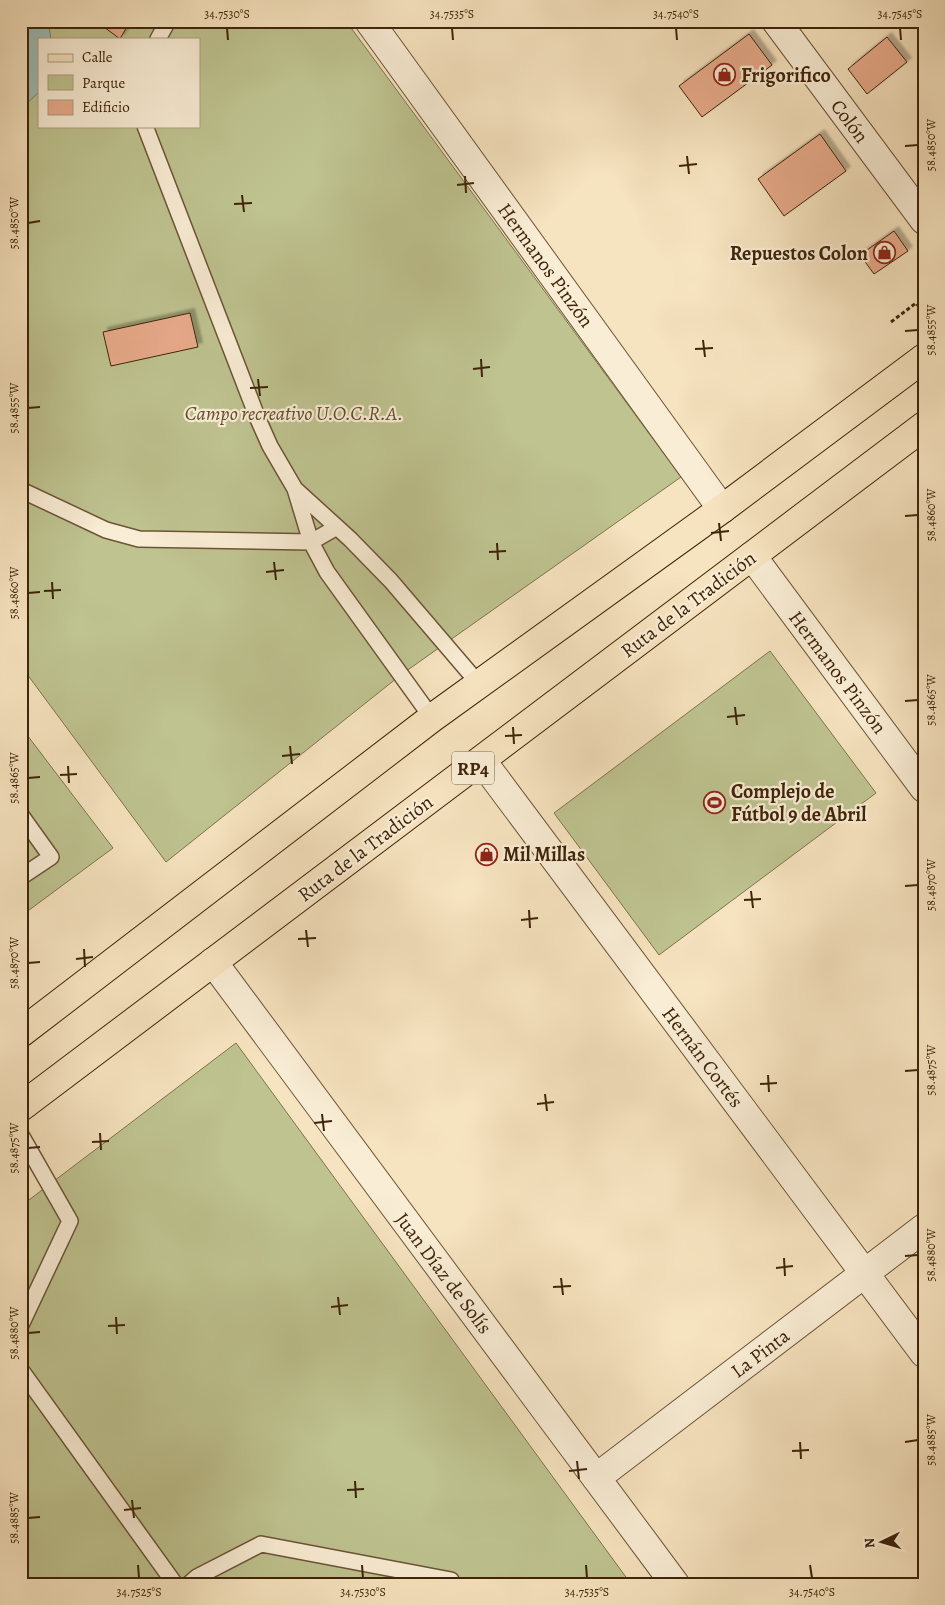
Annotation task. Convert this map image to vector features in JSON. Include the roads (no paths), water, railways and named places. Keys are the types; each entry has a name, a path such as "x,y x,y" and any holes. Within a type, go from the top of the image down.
{"main road":[{"path":"21,1033 432,718 722,510 924,358"},
{"name":"Ruta de la Tradición","path":"21,1107 924,426"}],"street":[{"name":"Hermanos Pinzón","path":"369,21 722,510"},
{"name":"Colón","path":"776,21 924,220"},
{"name":"Hermanos Pinzón","path":"752,556 924,788"},
{"name":"Hernán Cortés","path":"482,761 924,1353"},
{"name":"Juan Díaz de Solís","path":"213,962 675,1584"},
{"name":"La Pinta","path":"596,1478 924,1228"}],"lane":[{"path":"159,38 168,21"},
{"path":"146,128 258,419 270,446 295,489 311,542 327,572 432,718"},
{"path":"295,489 336,526 391,581 479,684"},
{"path":"21,490 106,530 138,539 311,542 336,526"},
{"path":"21,815 50,857 21,877"},
{"path":"21,1136 70,1221 21,1325"},
{"path":"21,1370 175,1584"},
{"path":"189,1584 261,1544 451,1580"}],"water":[{"path":"21,21 48,21 51,38 38,38 38,93 21,109"}],"place":[{"name":"Frigorifico","path":"725,75"},
{"name":"Repuestos Colon","path":"884,253"},
{"name":"Complejo de Fútbol 9 de Abril","path":"715,803"},
{"name":"Mil Millas","path":"487,854"}],"park label":[{"name":"Campo recreativo U.O.C.R.A.","path":"294,413"}]}
